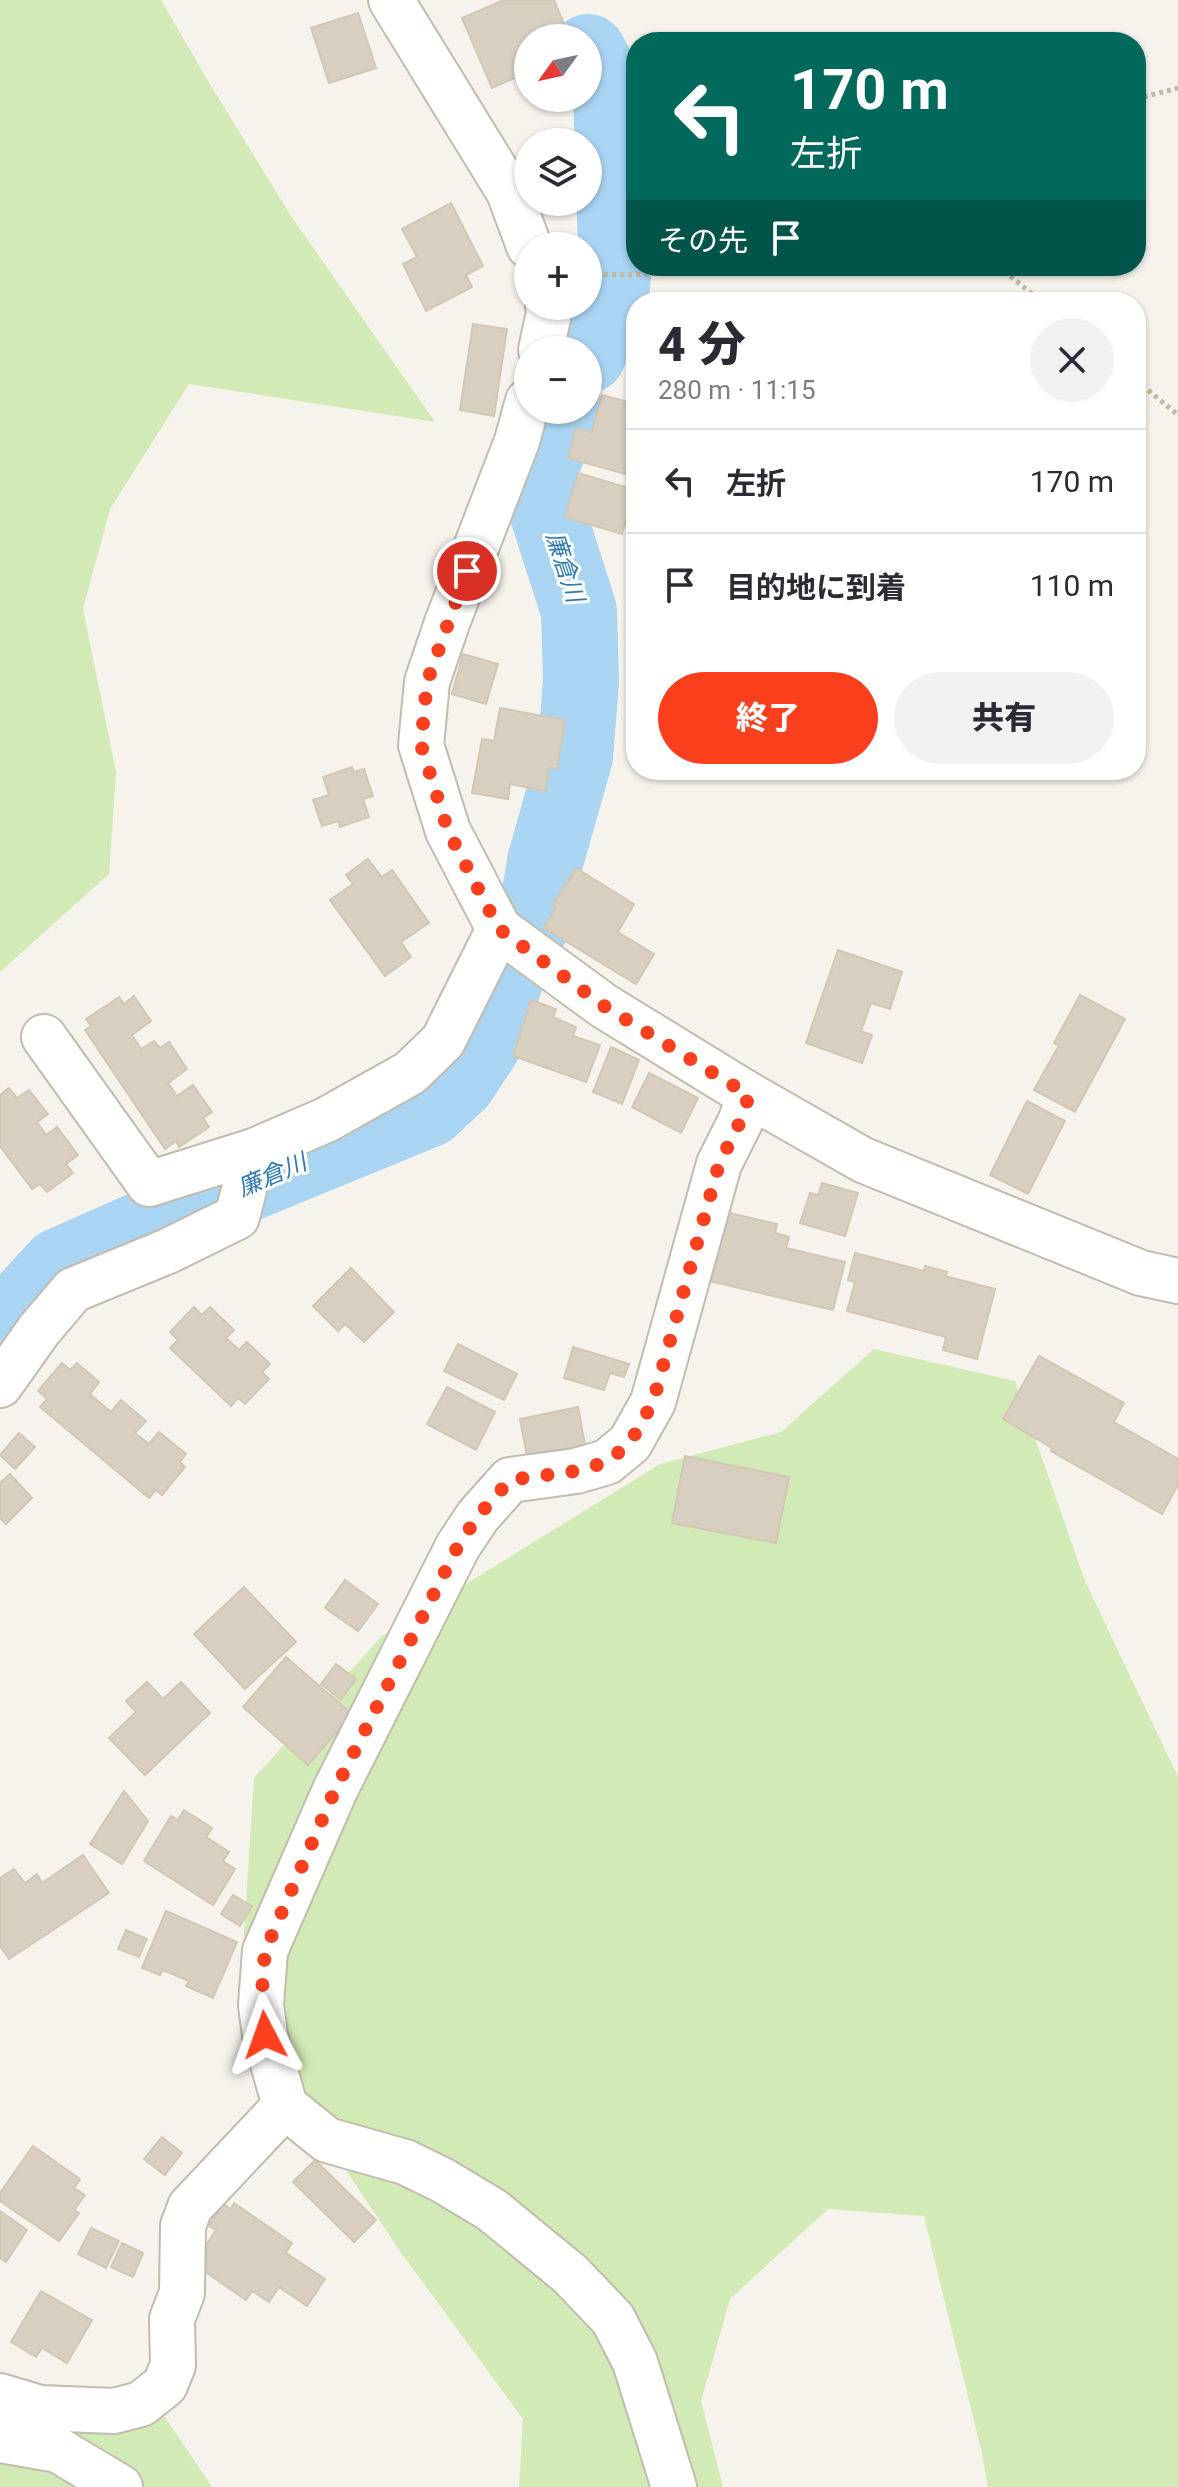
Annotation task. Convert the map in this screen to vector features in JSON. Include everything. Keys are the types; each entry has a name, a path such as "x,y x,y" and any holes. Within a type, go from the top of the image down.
{"street":[{"path":"391,0 509,192 524,232"},
{"path":"522,424 427,682 421,745 448,831 499,929 604,1006 863,1160 1141,1273 1178,1281"},
{"path":"44,1037 149,1184 254,1151 326,1120 410,1073 443,1041 499,929"},
{"path":"674,2487 635,2362 613,2319 570,2274 492,2210 405,2162 327,2140 285,2106 265,2035 261,2005 265,1951 335,1790 458,1546 478,1516 510,1480 576,1471 607,1462 630,1443 653,1402 719,1164 741,1120 749,1095"},
{"path":"0,1385 39,1330 73,1290 168,1251 237,1217 254,1151"},
{"path":"0,2396 40,2408 114,2411 141,2404 165,2385 173,2365 172,2319 182,2293 183,2226 190,2207 285,2106"},
{"path":"0,2440 58,2450 120,2487"}],"path":[{"path":"1146,96 1178,88"},
{"path":"602,274 626,275"},
{"path":"1010,276 1030,292"},
{"path":"1146,388 1178,415"}],"green space":[{"path":"0,0 161,0 291,216 435,422 189,384 110,509 83,609 116,772 109,874 0,972"},
{"path":"874,1349 1015,1381 1085,1581 1178,1777 1178,2487 988,2487 924,2216 828,2209 730,2299 701,2401 723,2487 519,2487 523,2419 400,2251 239,2010 254,1778 382,1636 660,1464 781,1432"},
{"path":"0,2382 165,2417 212,2487 0,2487"}],"building":[{"path":"504,0 554,0 564,24 514,24 514,78 492,88 462,18"},
{"path":"358,13 376,68 329,83 311,28"},
{"path":"451,203 483,266 466,275 472,287 426,311 403,264 417,257 402,229"},
{"path":"473,324 507,329 494,416 460,410"},
{"path":"602,395 626,401 626,474 568,458 576,428 592,432 594,424 602,424"},
{"path":"578,473 626,487 626,520 622,534 565,517"},
{"path":"463,654 498,664 486,704 452,694"},
{"path":"500,708 565,720 557,769 549,767 545,791 510,784 508,799 472,793 482,739 494,741"},
{"path":"352,767 354,772 364,769 373,796 363,799 369,817 340,827 338,821 322,826 313,800 329,795 323,777"},
{"path":"368,859 382,877 392,870 429,923 401,942 411,957 385,976 330,900 353,884 346,875"},
{"path":"576,868 634,904 618,932 654,954 636,984 544,928 556,907 553,905"},
{"path":"838,950 902,972 890,1009 871,1003 861,1031 872,1035 862,1063 806,1043"},
{"path":"1080,995 1125,1019 1075,1112 1034,1090 1059,1045 1054,1043"},
{"path":"134,996 151,1021 132,1035 141,1049 154,1041 160,1048 169,1042 187,1069 168,1083 177,1096 193,1085 212,1112 203,1118 209,1127 179,1147 176,1141 165,1149 85,1030 91,1026 86,1019 119,997 124,1004"},
{"path":"531,1000 556,1009 553,1017 576,1027 573,1036 600,1045 586,1082 513,1056"},
{"path":"611,1047 639,1060 622,1104 593,1092"},
{"path":"649,1073 698,1098 681,1133 632,1107"},
{"path":"9,1088 17,1098 29,1090 48,1114 37,1122 46,1135 57,1127 78,1155 66,1164 73,1173 47,1192 40,1184 32,1189 0,1146 0,1095"},
{"path":"1027,1101 1065,1121 1028,1194 990,1175"},
{"path":"822,1183 858,1193 845,1236 800,1223 810,1193 818,1195"},
{"path":"721,1211 777,1224 775,1233 789,1237 786,1248 845,1262 833,1310 705,1280"},
{"path":"855,1253 924,1271 925,1266 947,1272 945,1276 995,1289 977,1359 943,1350 946,1337 847,1311 855,1282 848,1280"},
{"path":"351,1268 394,1312 364,1342 345,1324 338,1331 313,1306"},
{"path":"194,1307 202,1315 210,1307 234,1330 226,1338 239,1350 247,1342 270,1364 262,1372 269,1379 245,1404 238,1398 231,1406 170,1348 178,1340 170,1332"},
{"path":"458,1344 517,1374 504,1400 444,1371"},
{"path":"573,1347 629,1364 624,1377 610,1373 604,1390 564,1378"},
{"path":"1039,1356 1124,1403 1114,1422 1178,1459 1178,1485 1162,1514 1051,1451 1052,1448 1003,1419"},
{"path":"62,1363 70,1370 77,1363 99,1382 90,1394 111,1412 121,1400 146,1421 135,1433 149,1444 159,1432 186,1454 180,1462 185,1467 162,1495 156,1490 149,1498 40,1407 47,1399 38,1391"},
{"path":"447,1387 495,1412 476,1450 427,1424"},
{"path":"578,1407 585,1445 527,1456 520,1419"},
{"path":"19,1433 35,1447 15,1469 0,1455"},
{"path":"685,1456 789,1477 776,1543 672,1523"},
{"path":"10,1474 32,1498 6,1524 0,1518 0,1483"},
{"path":"345,1580 378,1604 358,1631 325,1608"},
{"path":"244,1587 296,1642 245,1689 194,1634"},
{"path":"286,1657 352,1714 308,1765 243,1707"},
{"path":"336,1664 356,1679 341,1699 321,1684"},
{"path":"147,1682 163,1699 181,1682 210,1713 145,1775 109,1738 136,1712 126,1701"},
{"path":"124,1791 148,1821 122,1864 90,1844"},
{"path":"184,1810 212,1828 206,1837 229,1852 223,1861 235,1869 213,1905 144,1861 171,1816 178,1820"},
{"path":"83,1855 109,1893 9,1959 0,1946 0,1878 14,1869 25,1883 37,1874 42,1883"},
{"path":"233,1895 252,1906 240,1926 221,1914"},
{"path":"166,1911 237,1942 213,1998 186,1986 189,1981 163,1970 160,1975 142,1968"},
{"path":"126,1930 147,1939 139,1957 118,1949"},
{"path":"162,2137 182,2153 165,2175 144,2159"},
{"path":"33,2146 80,2179 74,2188 85,2195 74,2210 79,2213 59,2241 0,2201 0,2193"},
{"path":"315,2160 376,2220 354,2242 293,2182"},
{"path":"234,2203 292,2243 286,2253 325,2279 307,2306 279,2287 269,2302 252,2291 246,2300 194,2264 216,2230 209,2226 223,2204 231,2209"},
{"path":"0,2211 27,2230 6,2262 0,2258"},
{"path":"91,2228 119,2241 106,2268 78,2254"},
{"path":"122,2243 143,2253 133,2277 111,2267"},
{"path":"41,2291 92,2320 67,2363 42,2348 36,2357 11,2342"}],"waterway":[{"name":"廉倉川","path":"595,336 611,296 616,247 611,94 602,78"},
{"name":"廉倉川","path":"536,919 545,862 575,756 581,682 579,611 536,477 559,424"},
{"name":"廉倉川","path":"0,1338 18,1311 59,1266 220,1195 429,1109 458,1082 485,1041 506,978"}],"route":[{"path":"265,2035 261,2005 265,1951 335,1790 458,1546 478,1516 510,1480 576,1471 607,1462 630,1443 653,1402 719,1164 741,1120 749,1095 604,1006 499,929 448,831 421,745 427,682 467,571"}]}
